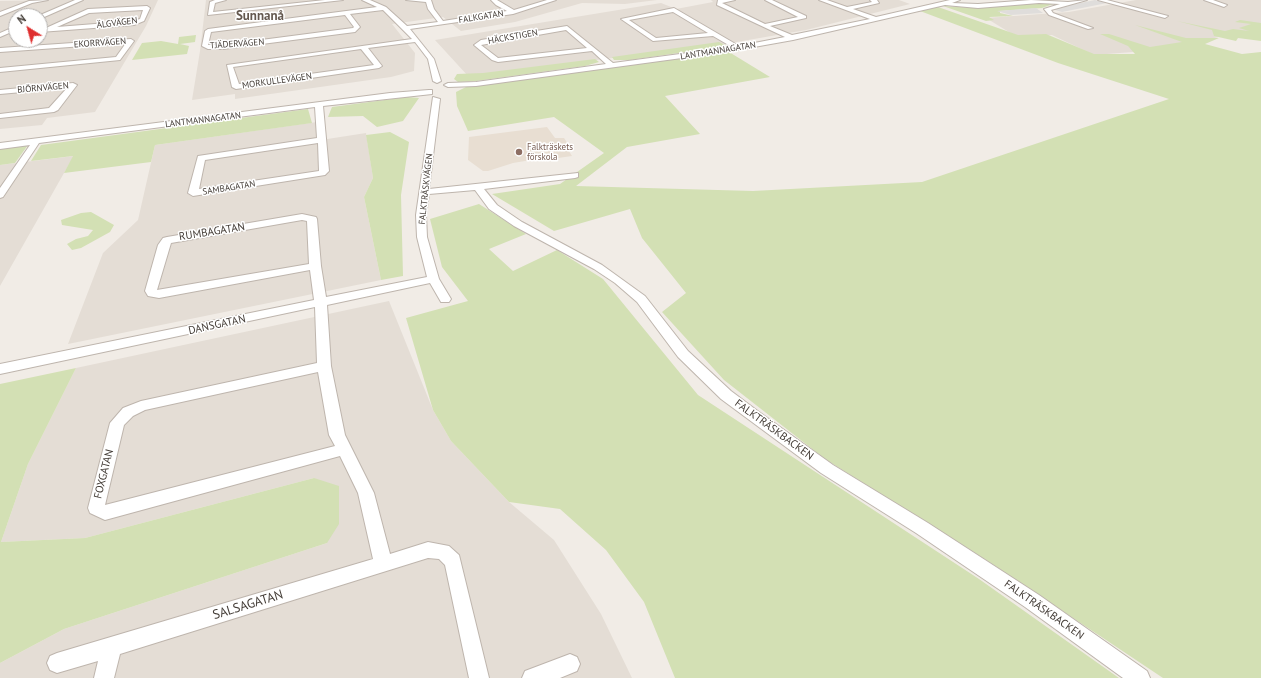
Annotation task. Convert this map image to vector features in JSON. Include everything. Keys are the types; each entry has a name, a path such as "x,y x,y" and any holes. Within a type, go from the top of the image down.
{"street":[{"path":"0,14 31,2 45,0"},
{"path":"48,14 80,0"},
{"path":"224,0 213,2 210,14 340,0"},
{"name":"FALKTRÄSKVÄGEN","path":"365,0 384,8 407,28 431,59 438,89 421,215 422,237 433,279 445,300"},
{"path":"409,0 427,0 430,9 442,23"},
{"path":"494,0 498,4 513,12"},
{"name":"FALKGATAN","path":"407,28 513,12 553,0"},
{"path":"732,0 720,2 719,4 764,26 793,38"},
{"path":"764,26 804,17 768,0"},
{"path":"822,0 876,19"},
{"path":"846,9 877,2 873,0"},
{"name":"LANTMANNAGATAN","path":"0,146 319,105 738,48 793,38 957,0"},
{"path":"1084,0 1048,8 1051,14 1090,28"},
{"path":"1101,0 1165,16"},
{"path":"1206,0 1224,5"},
{"path":"943,3 970,6 1039,1 1066,3"},
{"name":"ÄLGVÄGEN","path":"147,8 142,20 139,22 48,29 88,11 147,8"},
{"name":"TJÄDERVÄGEN","path":"347,14 357,27 355,30 223,47 208,48 205,46 208,31 384,8"},
{"path":"713,34 655,40 624,19 674,10 738,48"},
{"name":"HÄCKSTIGEN","path":"592,49 498,60 494,59 478,45 482,42 567,28 592,49 612,66"},
{"path":"0,35 8,32"},
{"name":"MORKULLEVÄGEN","path":"363,47 379,66 236,87 229,66 363,47 417,40"},
{"name":"EKORRVÄGEN","path":"0,50 131,41 118,59 0,70"},
{"name":"BJÖRNVÄGEN","path":"0,92 73,85 55,108 51,110 0,116"},
{"path":"319,105 321,140"},
{"name":"SAMBAGATAN","path":"321,140 324,171 318,174 193,193 201,158 321,140"},
{"path":"0,194 3,185 36,142"},
{"path":"424,192 575,175"},
{"name":"FALKTRÄSKBACKEN","path":"477,187 493,207 518,224 598,266 641,299 683,354 726,395 754,416 827,469 922,528 1032,601 1140,678"},
{"name":"RUMBAGATAN","path":"315,266 159,294 152,294 151,291 163,245 167,240 302,217 312,219 315,266 321,304"},
{"name":"DANSGATAN","path":"0,369 321,304 433,279"},
{"path":"321,304 324,366 337,435 366,493 383,562"},
{"name":"FOXGATAN","path":"324,366 141,406 128,412 117,423 96,508 105,513 345,449"},
{"name":"SALSAGATAN","path":"57,663 383,562 428,550 443,552 453,561 479,678"},
{"path":"104,678 112,647"},
{"path":"532,678 570,664"}],"shaded area":[{"path":"158,0 146,26 95,112 47,118 42,125 0,129 0,1"},
{"path":"206,0 657,0 625,4 582,3 515,22 461,31 443,17 392,24 415,53 414,71 391,77 235,99 235,94 192,100"},
{"path":"711,0 899,0 910,4 806,30 725,44 468,76 435,40 661,3 676,9 713,2"},
{"path":"1095,0 1107,3 1062,12 1052,9"},
{"path":"1136,0 1261,0 1261,28 1158,50 1094,55 1052,35 1017,37 986,18 1069,12"},
{"path":"1036,8 1043,13 1011,15 997,11"},
{"path":"317,122 321,140 366,133 373,178 364,197 381,280 68,344 103,253 138,220 155,145"},
{"name":"Falkträskets förskola","path":"547,127 555,138 564,138 570,147 567,148 572,156 551,159 549,157 513,163 488,171 483,171 468,160 469,137"},
{"path":"74,156 64,173 0,286 0,165"},
{"path":"389,301 433,410 451,441 509,502 554,540 601,614 632,678 0,678 0,663 64,629 327,543 314,478 85,538 1,542 28,464 76,368"}],"green space":[{"path":"1041,1 1056,3 1042,8 1000,11 1000,13 1013,16 989,17 994,20 986,21 943,6 975,8"},
{"path":"938,7 1018,35 1046,34 1094,54 1135,54 1128,46 1100,34 1109,34 1150,47 1182,42 1135,25 1186,38 1219,38 1205,44 1242,54 1261,52 1261,678 1163,678 986,560 825,459 724,380 662,312 686,293 642,238 630,209 554,231 492,194 560,184 604,153 554,117 468,131 457,106 456,92 466,87 729,52 770,77 665,96 700,134 627,147 576,186 753,191 922,182 1169,99 1058,63 920,11"},
{"path":"1240,20 1261,23 1261,41 1238,38 1236,41 1214,36 1212,30 1177,21 1225,31 1233,29 1249,31 1239,28 1251,24 1235,22"},
{"path":"196,35 195,42 180,44 189,46 187,54 132,60 142,43 161,41 178,44 179,37"},
{"path":"719,42 727,46 630,60 614,60 612,57"},
{"path":"595,59 599,62 585,66 476,81 458,82 454,79 457,74 483,73"},
{"path":"407,97 419,98 403,121 377,127 363,116 328,117 332,107"},
{"path":"308,109 312,123 155,145 151,162 64,173 73,156 31,161 41,145"},
{"path":"390,132 409,142 401,195 403,276 381,280 364,197 373,178 366,135"},
{"path":"28,145 15,163 0,165 0,148"},
{"path":"479,204 526,234 489,249 513,271 557,250 603,279 698,395 979,579 1119,678 675,678 644,602 606,550 560,509 509,502 451,441 433,410 406,318 468,301 442,267 430,219"},
{"path":"91,212 114,225 110,232 81,248 72,250 67,244 76,239 88,236 93,230 62,225 61,220 81,213"},
{"path":"76,368 28,464 1,542 85,538 314,478 339,486 339,524 327,543 64,629 0,663 0,384"}],"place":[{"name":"Falkträskets förskola","path":"519,152"}],"district":[{"name":"Sunnanå","path":"260,16"}]}
